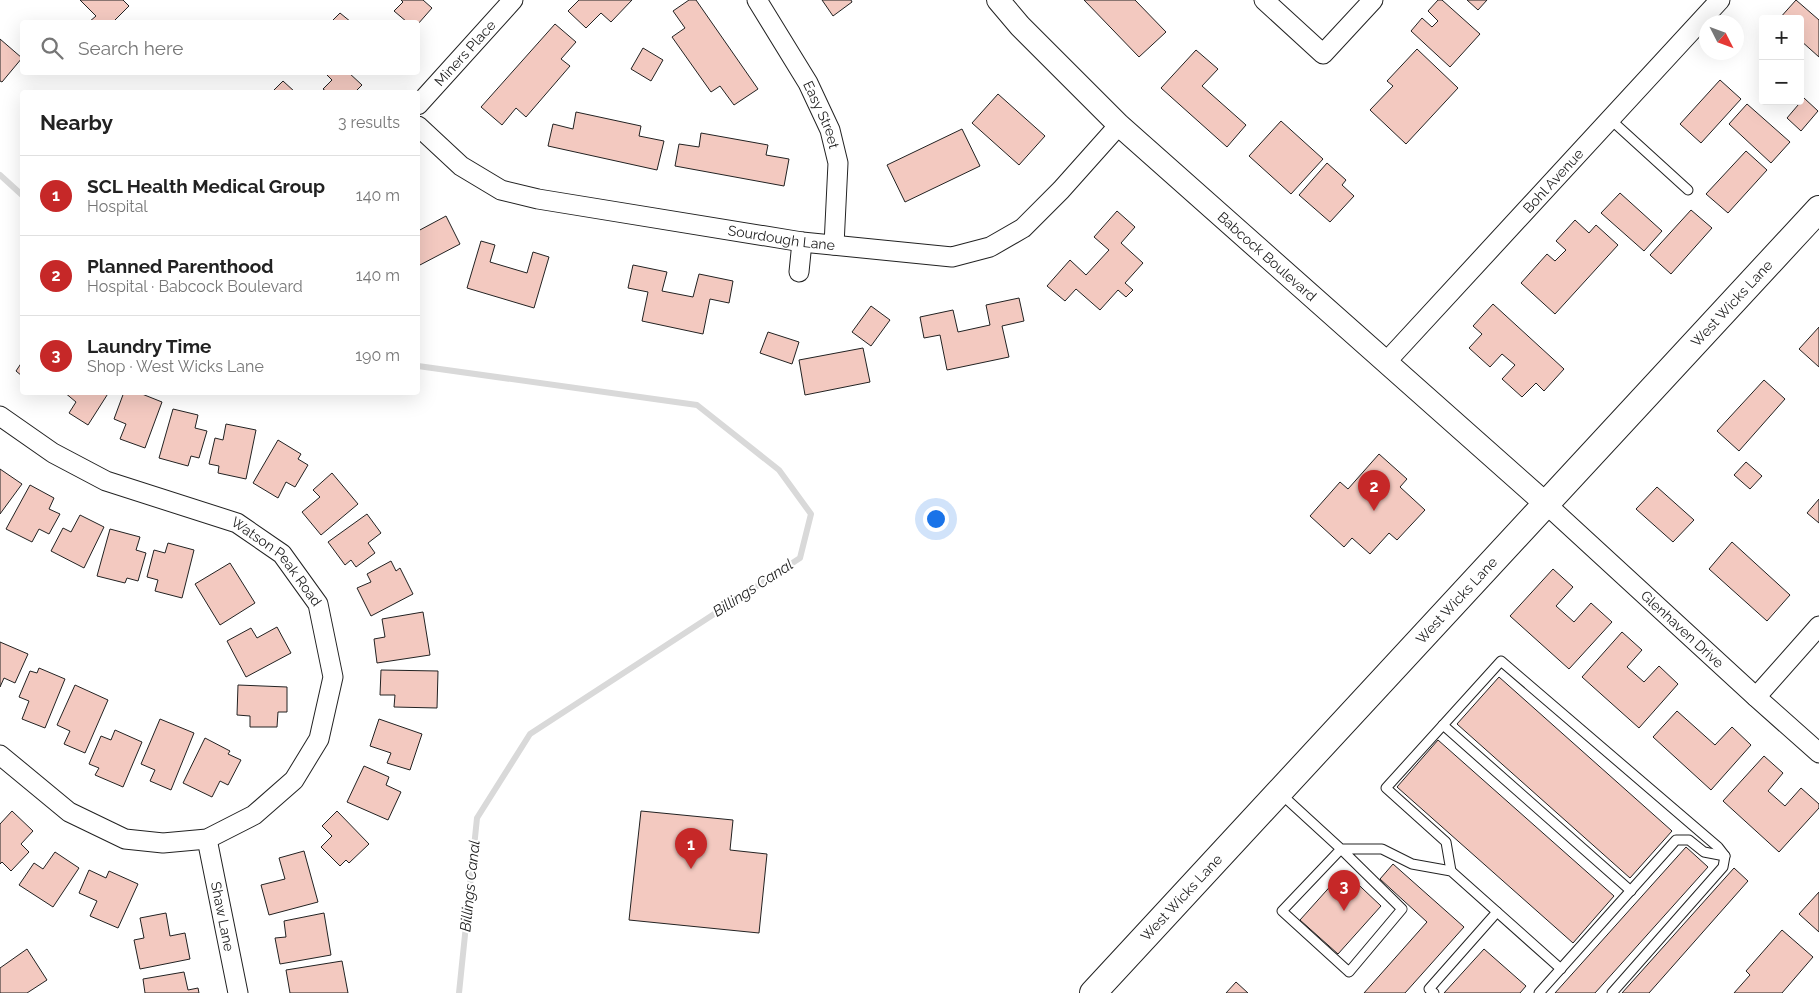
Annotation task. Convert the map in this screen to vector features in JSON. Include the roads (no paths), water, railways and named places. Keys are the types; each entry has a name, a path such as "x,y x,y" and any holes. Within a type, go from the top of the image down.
{"main road":[{"name":"West Wicks Lane","path":"1093,993 1819,209"}],"street":[{"name":"Miners Place","path":"420,103 513,0"},
{"name":"Easy Street","path":"758,0 808,84 830,130 838,163 834,246"},
{"name":"Babcock Boulevard","path":"998,0 1020,26 1119,125 1546,504"},
{"path":"1264,0 1324,54 1374,0"},
{"name":"Bohl Avenue","path":"1387,361 1720,0"},
{"name":"Sourdough Lane","path":"420,128 461,166 501,190 538,199 802,242 952,257 990,248 1023,228 1062,190 1119,125"},
{"path":"799,272 802,242"},
{"name":"Watson Peak Road","path":"0,416 53,453 106,481 237,523 282,554 318,604 333,677 319,739 294,780 254,815 207,839 163,843 125,840 69,812 0,755"},
{"name":"Glenhaven Drive","path":"1546,504 1819,753"},
{"path":"1756,697 1819,626"},
{"name":"Shaw Lane","path":"207,839 238,993"}],"lane":[{"path":"1610,119 1688,190"},
{"path":"1451,871 1446,842 1386,788 1501,661 1718,847 1725,856 1723,867 1612,993"},
{"path":"1444,725 1630,891"},
{"path":"1279,792 1341,849 1402,909 1349,972 1282,911 1341,849 1382,848 1412,864 1451,871 1561,969"},
{"path":"1539,993 1676,840 1689,840 1704,852 1725,856"},
{"path":"1434,993 1429,989 1497,912"}],"waterway":[{"name":"Billings Canal","path":"0,175 20,193"},
{"name":"Billings Canal","path":"420,366 697,405 779,470 811,514 800,558 530,734 477,818 459,993"}],"place":[{"name":"Planned Parenthood","path":"1374,511"},
{"name":"SCL Health Medical Group","path":"691,869"},
{"name":"Laundry Time","path":"1344,911"}]}
